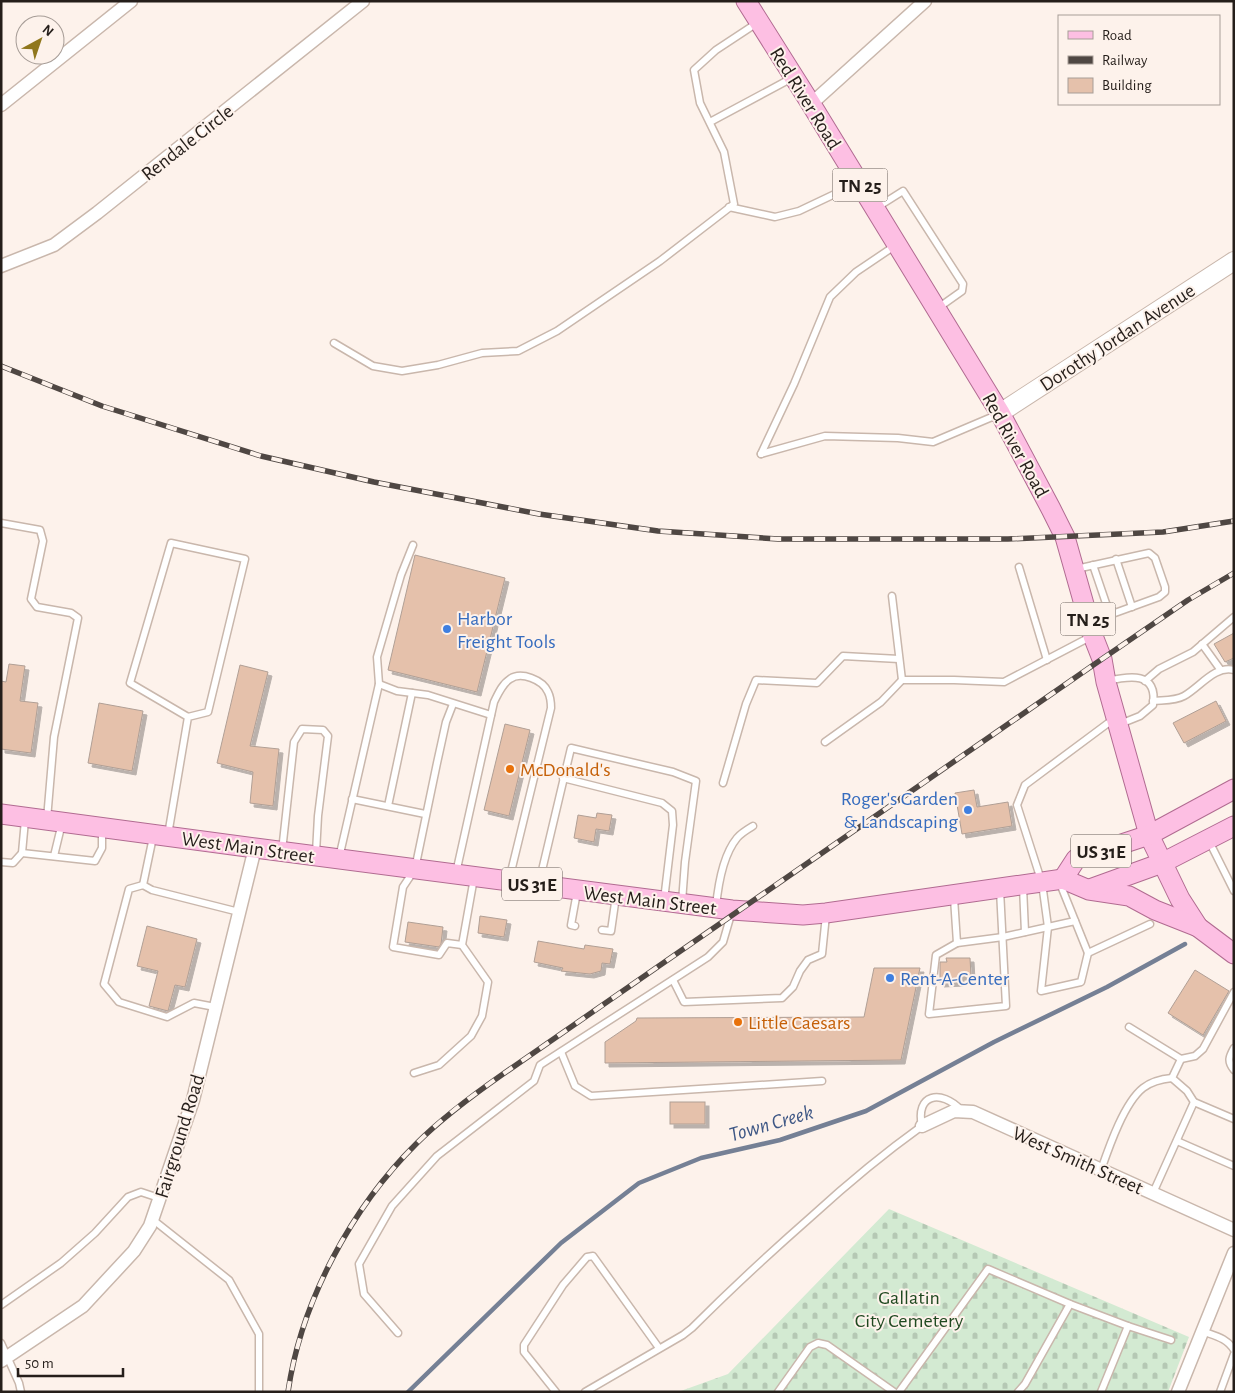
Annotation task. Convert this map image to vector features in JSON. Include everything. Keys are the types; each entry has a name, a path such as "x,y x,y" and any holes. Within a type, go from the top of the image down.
{"main road":[{"name":"Red River Road","path":"746,1 1000,413 1065,536 1091,629 1102,659 1106,682 1149,836 1180,899 1198,927"},
{"name":"US 31E","path":"1054,881 1076,859 1149,836 1234,789"},
{"name":"West Main Street","path":"1,814 724,909 803,915 826,914 1054,881"},
{"name":"US 31E","path":"1054,881 1089,890 1162,863 1234,826"},
{"path":"1089,890 1128,896 1155,910 1198,927"},
{"name":"TN 25","path":"1198,927 1234,954"}],"street":[{"path":"1,105 131,1"},
{"name":"Rendale Circle","path":"1,266 54,245 363,1"},
{"path":"811,104 925,1"},
{"name":"Dorothy Jordan Avenue","path":"1000,413 1234,261"},
{"name":"Fairground Road","path":"4,1359 83,1306 134,1252 152,1219 192,1100 255,848"},
{"path":"922,1126 954,1112 963,1111"},
{"name":"West Smith Street","path":"963,1111 974,1112 1234,1230"},
{"path":"1178,1392 1234,1253"}],"lane":[{"path":"334,343 373,366 402,370 438,364 482,353 518,351 565,326 660,261 734,204 724,152 700,102 694,70 716,50 758,23"},
{"path":"710,122 793,77"},
{"path":"729,208 775,217 799,211 859,182"},
{"path":"875,209 903,191 964,284 962,291 936,309"},
{"path":"897,245 856,272 830,297 794,384 761,454 825,436 898,438 933,442 1000,413"},
{"path":"1,523 40,530 43,541 31,599 37,607 71,613 78,618 54,737 54,856"},
{"path":"171,542 245,559 208,712 188,717 130,683 171,542"},
{"path":"338,859 379,684 377,657 401,575 413,545"},
{"path":"825,742 881,702 902,680 1004,682 1047,660 1110,615 1159,597 1165,592 1165,587 1152,554 1144,553 1074,569"},
{"path":"1116,559 1132,607"},
{"path":"1093,565 1110,615"},
{"path":"1019,567 1047,660"},
{"path":"892,596 902,680"},
{"path":"1145,681 1159,669 1193,652 1234,617"},
{"path":"1202,644 1220,669"},
{"path":"723,783 746,704 756,680 817,684 843,656 899,659"},
{"path":"1154,701 1172,700 1184,696 1220,669 1234,670"},
{"path":"414,1073 439,1064 471,1036 482,1016 488,982 462,945 465,876 494,702 504,684 512,677 523,677 538,681 548,691 551,708 508,881"},
{"path":"1054,881 1041,991 1081,982 1088,953 1075,921 1018,806 1025,785 1117,721 1140,716 1153,705 1154,701 1149,684 1140,678 1128,677 1106,682"},
{"path":"379,684 397,691 428,695 492,715"},
{"path":"388,806 412,693"},
{"path":"453,704 446,722 425,814 415,869 403,887 393,947 439,954 447,943 462,945"},
{"path":"143,885 161,835 188,717"},
{"path":"282,852 294,742 302,728 323,730 328,736 318,816 316,856"},
{"path":"538,885 571,748 673,772 696,781 685,862 673,902"},
{"path":"564,778 662,803 672,811 673,902"},
{"path":"352,799 425,814"},
{"path":"1,862 13,863 22,853 25,817"},
{"path":"398,1333 364,1294 359,1264 392,1206 437,1156 534,1081 540,1065 708,957 723,942 724,909 718,884 737,838 753,826"},
{"path":"22,853 95,861 102,848 102,827"},
{"path":"1208,839 1234,891"},
{"path":"215,1007 194,1002 167,1016 119,1002 104,984 129,889 143,885 152,890 239,912"},
{"path":"1023,886 1025,932"},
{"path":"1000,888 1003,937 1006,1006 929,1014 936,955 957,944 1003,937 1075,921"},
{"path":"575,926 571,925 577,890"},
{"path":"602,930 611,931 616,895"},
{"path":"954,895 957,944"},
{"path":"673,980 684,1002 782,998 793,987 800,971 808,960 822,954 826,914"},
{"path":"1088,953 1150,924"},
{"path":"1129,1027 1181,1059 1195,1056 1203,1049 1234,992"},
{"path":"1234,1048 1228,1057 1229,1064 1234,1070"},
{"path":"561,1052 575,1086 591,1096 822,1081"},
{"path":"1172,1078 1181,1059"},
{"path":"1101,1170 1111,1142 1134,1097 1144,1087 1157,1080 1172,1078 1187,1091 1194,1102 1234,1120"},
{"path":"585,1392 692,1328 741,1279 863,1170 922,1126 920,1117 923,1105 930,1098 941,1096 954,1102 963,1111"},
{"path":"1153,1193 1194,1102"},
{"path":"1177,1140 1234,1166"},
{"path":"1,1306 61,1263 95,1233 128,1197 141,1192 159,1198"},
{"path":"152,1219 229,1280 259,1334 259,1392"},
{"path":"556,1392 524,1352 524,1345 563,1285 587,1257 592,1256 659,1348"},
{"path":"900,1392 988,1269 1070,1304 1171,1340"},
{"path":"1018,1392 1025,1384 1070,1304"},
{"path":"1101,1392 1128,1326"},
{"path":"1202,1331 1223,1339 1234,1350"},
{"path":"1,1343 4,1359 19,1383 21,1392"},
{"path":"778,1392 810,1347 818,1343 827,1344 894,1392"},
{"path":"1220,1392 1234,1354"}],"green space":[{"name":"Gallatin City Cemetery","path":"889,1209 1189,1337 1168,1392 678,1392 728,1374"}],"building":[{"path":"415,555 505,578 477,692 388,670"},
{"path":"1234,633 1234,658 1225,662 1214,644"},
{"path":"9,664 25,666 20,701 38,703 31,753 1,749 1,681 6,682"},
{"path":"240,665 268,672 250,746 279,749 273,806 250,803 253,772 217,763"},
{"path":"1216,701 1226,721 1184,743 1173,723"},
{"path":"99,703 143,711 132,771 88,763"},
{"path":"505,724 530,730 509,816 484,810"},
{"path":"974,790 977,807 1008,802 1012,826 962,834 955,793"},
{"path":"597,813 612,815 609,831 596,829 594,842 574,838 578,815 596,818"},
{"path":"480,916 507,920 504,937 478,933"},
{"path":"408,922 443,927 439,947 405,942"},
{"path":"147,926 197,939 185,987 175,985 168,1011 149,1006 158,971 137,966"},
{"path":"538,941 584,949 585,945 613,949 610,964 602,963 601,971 590,974 561,971 563,968 534,962"},
{"path":"946,958 970,958 971,976 960,976 960,982 940,983 940,962 947,962"},
{"path":"874,968 920,968 901,1060 605,1063 605,1042 636,1021 637,1018 864,1017"},
{"path":"1195,970 1229,991 1203,1035 1168,1013"},
{"path":"670,1102 705,1102 705,1124 670,1124"}],"waterway":[{"name":"Town Creek","path":"408,1392 561,1243 639,1183 701,1158 780,1140 866,1111 994,1042 1107,987 1185,944"}],"railway":[{"path":"1,366 102,406 261,456 374,482 539,514 658,531 778,539 1008,539 1163,532 1234,521"},
{"path":"288,1392 304,1324 317,1290 333,1257 371,1196 393,1168 437,1124 503,1074 1102,659 1188,600 1234,573"}],"place":[{"name":"Harbor Freight Tools","path":"447,629"},
{"name":"McDonald's","path":"510,769"},
{"name":"Roger's Garden & Landscaping","path":"968,810"},
{"name":"Rent-A-Center","path":"890,978"},
{"name":"Little Caesars","path":"738,1022"}]}
